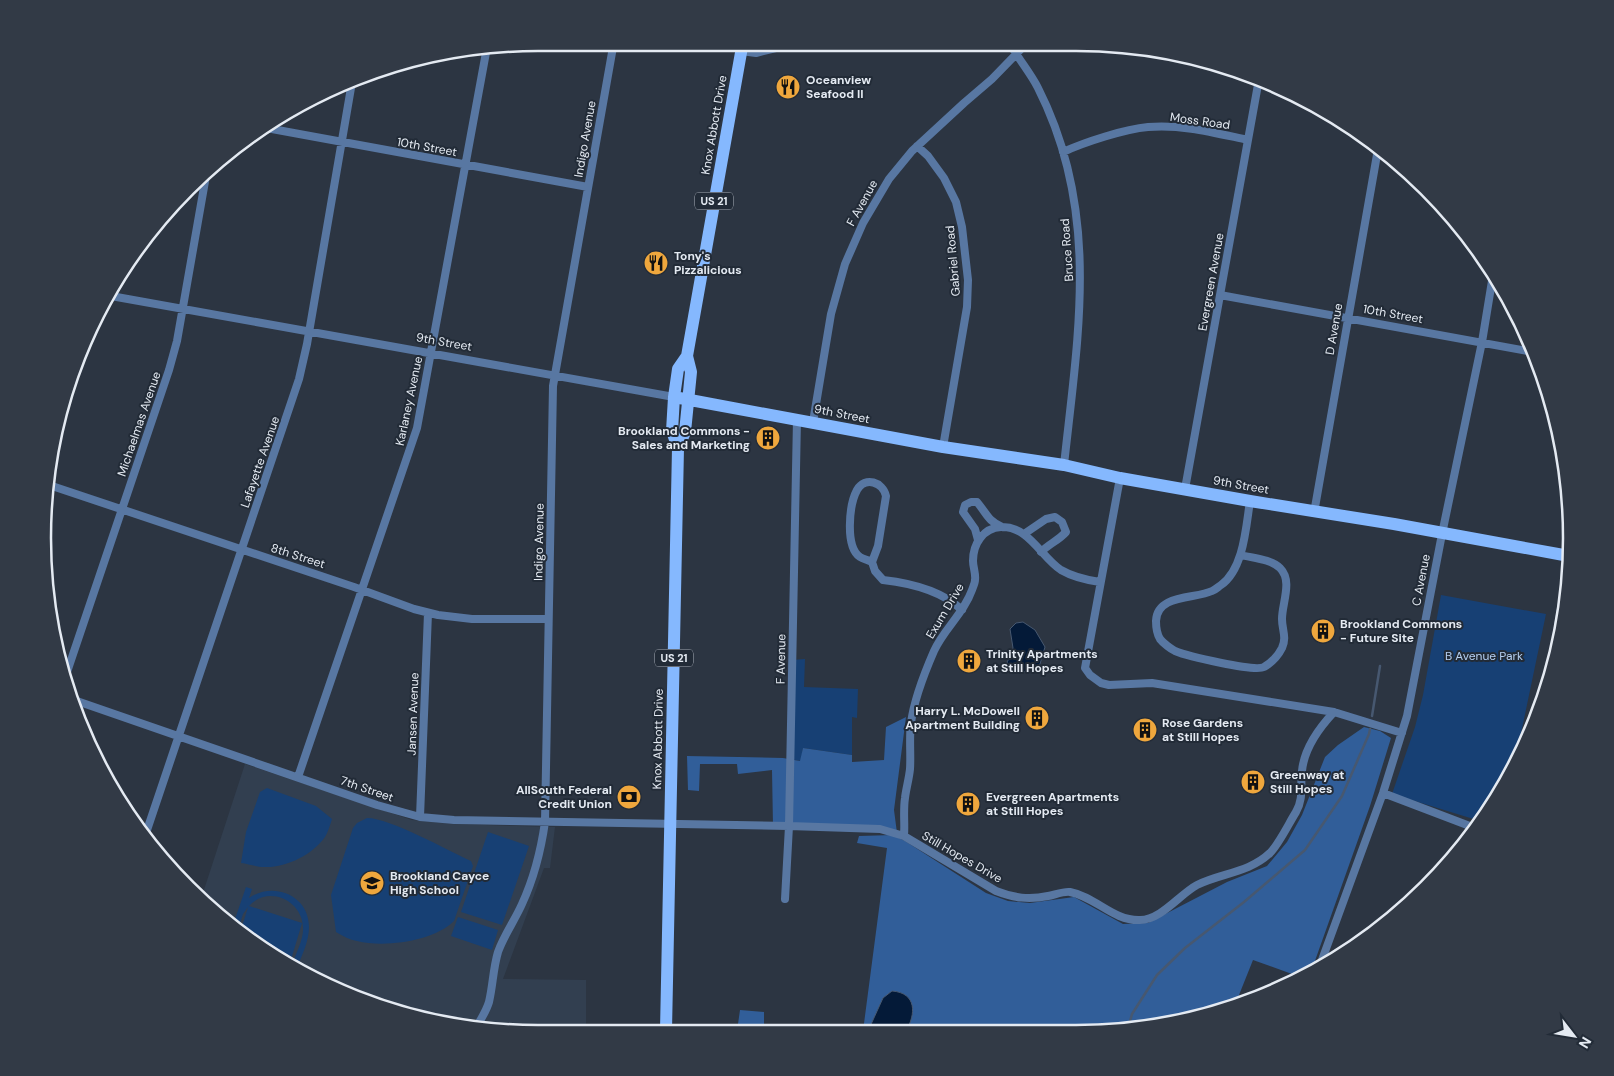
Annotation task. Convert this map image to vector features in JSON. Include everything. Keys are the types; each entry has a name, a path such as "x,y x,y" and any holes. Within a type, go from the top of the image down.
{"main road":[{"name":"Knox Abbott Drive","path":"678,448 685,432 691,372 687,356 741,51"},
{"name":"Knox Abbott Drive","path":"666,1025 678,448 672,431 678,369 687,356"},
{"name":"9th Street","path":"674,397 943,447 1064,465 1120,478 1394,524 1562,555"}],"street":[{"name":"Indigo Avenue","path":"480,1022 489,1001 492,975 499,952 532,880 545,822 553,386 612,51"},
{"path":"748,51 756,53 764,51"},
{"name":"F Avenue","path":"814,422 831,314 845,264 863,223 884,186 917,146 992,79 1013,51"},
{"name":"Bruce Road","path":"1015,51 1041,94 1063,152 1075,203 1081,266 1080,321 1064,465"},
{"name":"Karlaney Avenue","path":"298,777 417,428 486,54"},
{"name":"Evergreen Avenue","path":"1185,489 1258,86"},
{"name":"Lafayette Avenue","path":"147,828 299,379 309,332 351,88"},
{"name":"Moss Road","path":"1063,152 1097,140 1150,127 1186,128 1248,140"},
{"name":"10th Street","path":"274,129 588,187"},
{"name":"Gabriel Road","path":"917,146 928,156 944,178 956,202 962,227 968,280 968,307 943,447"},
{"name":"D Avenue","path":"1314,512 1377,156"},
{"name":"Michaelmas Avenue","path":"69,667 169,370 204,184"},
{"name":"C Avenue","path":"1323,958 1383,793 1407,716 1482,342 1491,285"},
{"name":"10th Street","path":"1220,295 1525,350"},
{"name":"9th Street","path":"115,297 674,397"},
{"name":"F Avenue","path":"785,899 789,826 797,419"},
{"path":"1120,478 1085,668 1090,675 1101,683 1109,685 1152,683 1334,712 1402,733"},
{"path":"872,562 860,557 853,548 849,530 857,490 863,484 872,482 880,484 885,489 886,496 878,546 872,562 875,571 883,580 904,582 954,602 962,610"},
{"name":"8th Street","path":"54,487 428,613 472,619 548,619"},
{"path":"1240,555 1272,563 1281,568 1287,589 1282,617 1285,637 1282,649 1272,662 1262,668 1244,667 1197,658 1173,650 1160,639 1156,630 1156,618 1162,608 1173,600 1211,591 1224,583 1233,573 1240,555 1250,501"},
{"path":"1002,527 985,533 978,540 975,529 963,512 965,505 977,502 991,522 1024,534 1036,544 1050,561 1070,574 1100,582"},
{"path":"1024,534 1046,519 1055,517 1062,522 1066,532 1041,552"},
{"name":"Exum Drive","path":"904,836 904,801 910,768 911,722 921,684 935,650 948,628 962,610 971,592 975,580 974,548 978,540"},
{"name":"Jansen Avenue","path":"420,817 428,613"},
{"name":"7th Street","path":"80,702 377,805 420,817 454,820 670,825"},
{"name":"Still Hopes Drive","path":"670,825 880,829 904,836 996,891 1008,896 1030,899 1069,892 1089,900 1116,916 1141,920 1160,913 1197,885 1239,871 1262,860 1272,852 1297,810 1302,796 1302,770 1308,749 1319,729 1334,712"},
{"path":"1383,793 1468,825"}],"shaded area":[{"path":"1023,622 1035,630 1045,647 1040,664 1030,673 1018,670 1007,662 1013,648 1010,629 1016,623"},
{"path":"906,717 894,810 897,833 773,826 772,770 738,774 737,764 700,764 699,791 688,790 687,756 783,758 800,761 803,748 852,755 852,762 884,760 886,727"},
{"path":"1364,727 1380,731 1391,738 1370,806 1314,962 1292,974 1253,960 1238,997 1202,1008 1140,1021 1076,1025 864,1025 887,848 857,843 859,836 893,835 986,893 1008,901 1030,903 1074,897 1123,924 1148,923 1227,882 1267,866 1287,842 1302,815 1325,757 1338,745"},
{"name":"Brookland Cayce High School","path":"245,764 412,820 452,824 555,827 550,868 544,868 503,979 586,980 586,1025 506,1024 474,1021 412,1008 382,999 323,975 295,960 242,924 204,891"},
{"path":"892,991 906,996 910,1000 913,1011 909,1025 871,1025 883,998"},
{"path":"740,1010 764,1012 764,1025 738,1025"}],"green space":[{"name":"B Avenue Park","path":"1441,595 1546,614 1520,737 1498,781 1473,819 1392,794 1415,727 1423,695"},
{"path":"805,659 804,687 858,689 857,718 852,717 852,755 803,748 801,761 790,759 792,660"},
{"path":"267,788 316,806 332,819 325,837 306,855 290,863 272,867 259,867 241,863 246,832 260,792"},
{"path":"367,818 390,823 471,861 473,866 454,921 445,928 422,938 381,944 346,938 336,932 331,895 353,828 357,823"},
{"path":"488,832 529,846 502,925 461,912"},
{"path":"246,887 252,889 249,898 258,893 279,891 296,899 303,907 309,927 305,948 299,962 294,959 301,941 303,927 301,917 297,909 290,903 274,896 257,900 249,906 302,923 292,958 243,924 248,907 240,923 235,919"},
{"path":"458,917 498,930 492,950 451,936"}],"waterway":[{"path":"1372,716 1380,666"},
{"path":"1130,1022 1132,1014 1157,975 1185,948 1244,902 1305,850 1342,796 1370,729"}],"place":[{"name":"Oceanview Seafood II","path":"788,87"},
{"name":"Tony's Pizzalicious","path":"656,263"},
{"name":"Brookland Commons - Sales and Marketing","path":"768,438"},
{"name":"Brookland Commons - Future Site","path":"1323,631"},
{"name":"Trinity Apartments at Still Hopes","path":"969,661"},
{"name":"Harry L. McDowell Apartment Building","path":"1037,718"},
{"name":"Rose Gardens at Still Hopes","path":"1145,730"},
{"name":"Greenway at Still Hopes","path":"1253,782"},
{"name":"AllSouth Federal Credit Union","path":"629,797"},
{"name":"Evergreen Apartments at Still Hopes","path":"968,804"},
{"name":"Brookland Cayce High School","path":"372,883"}]}
